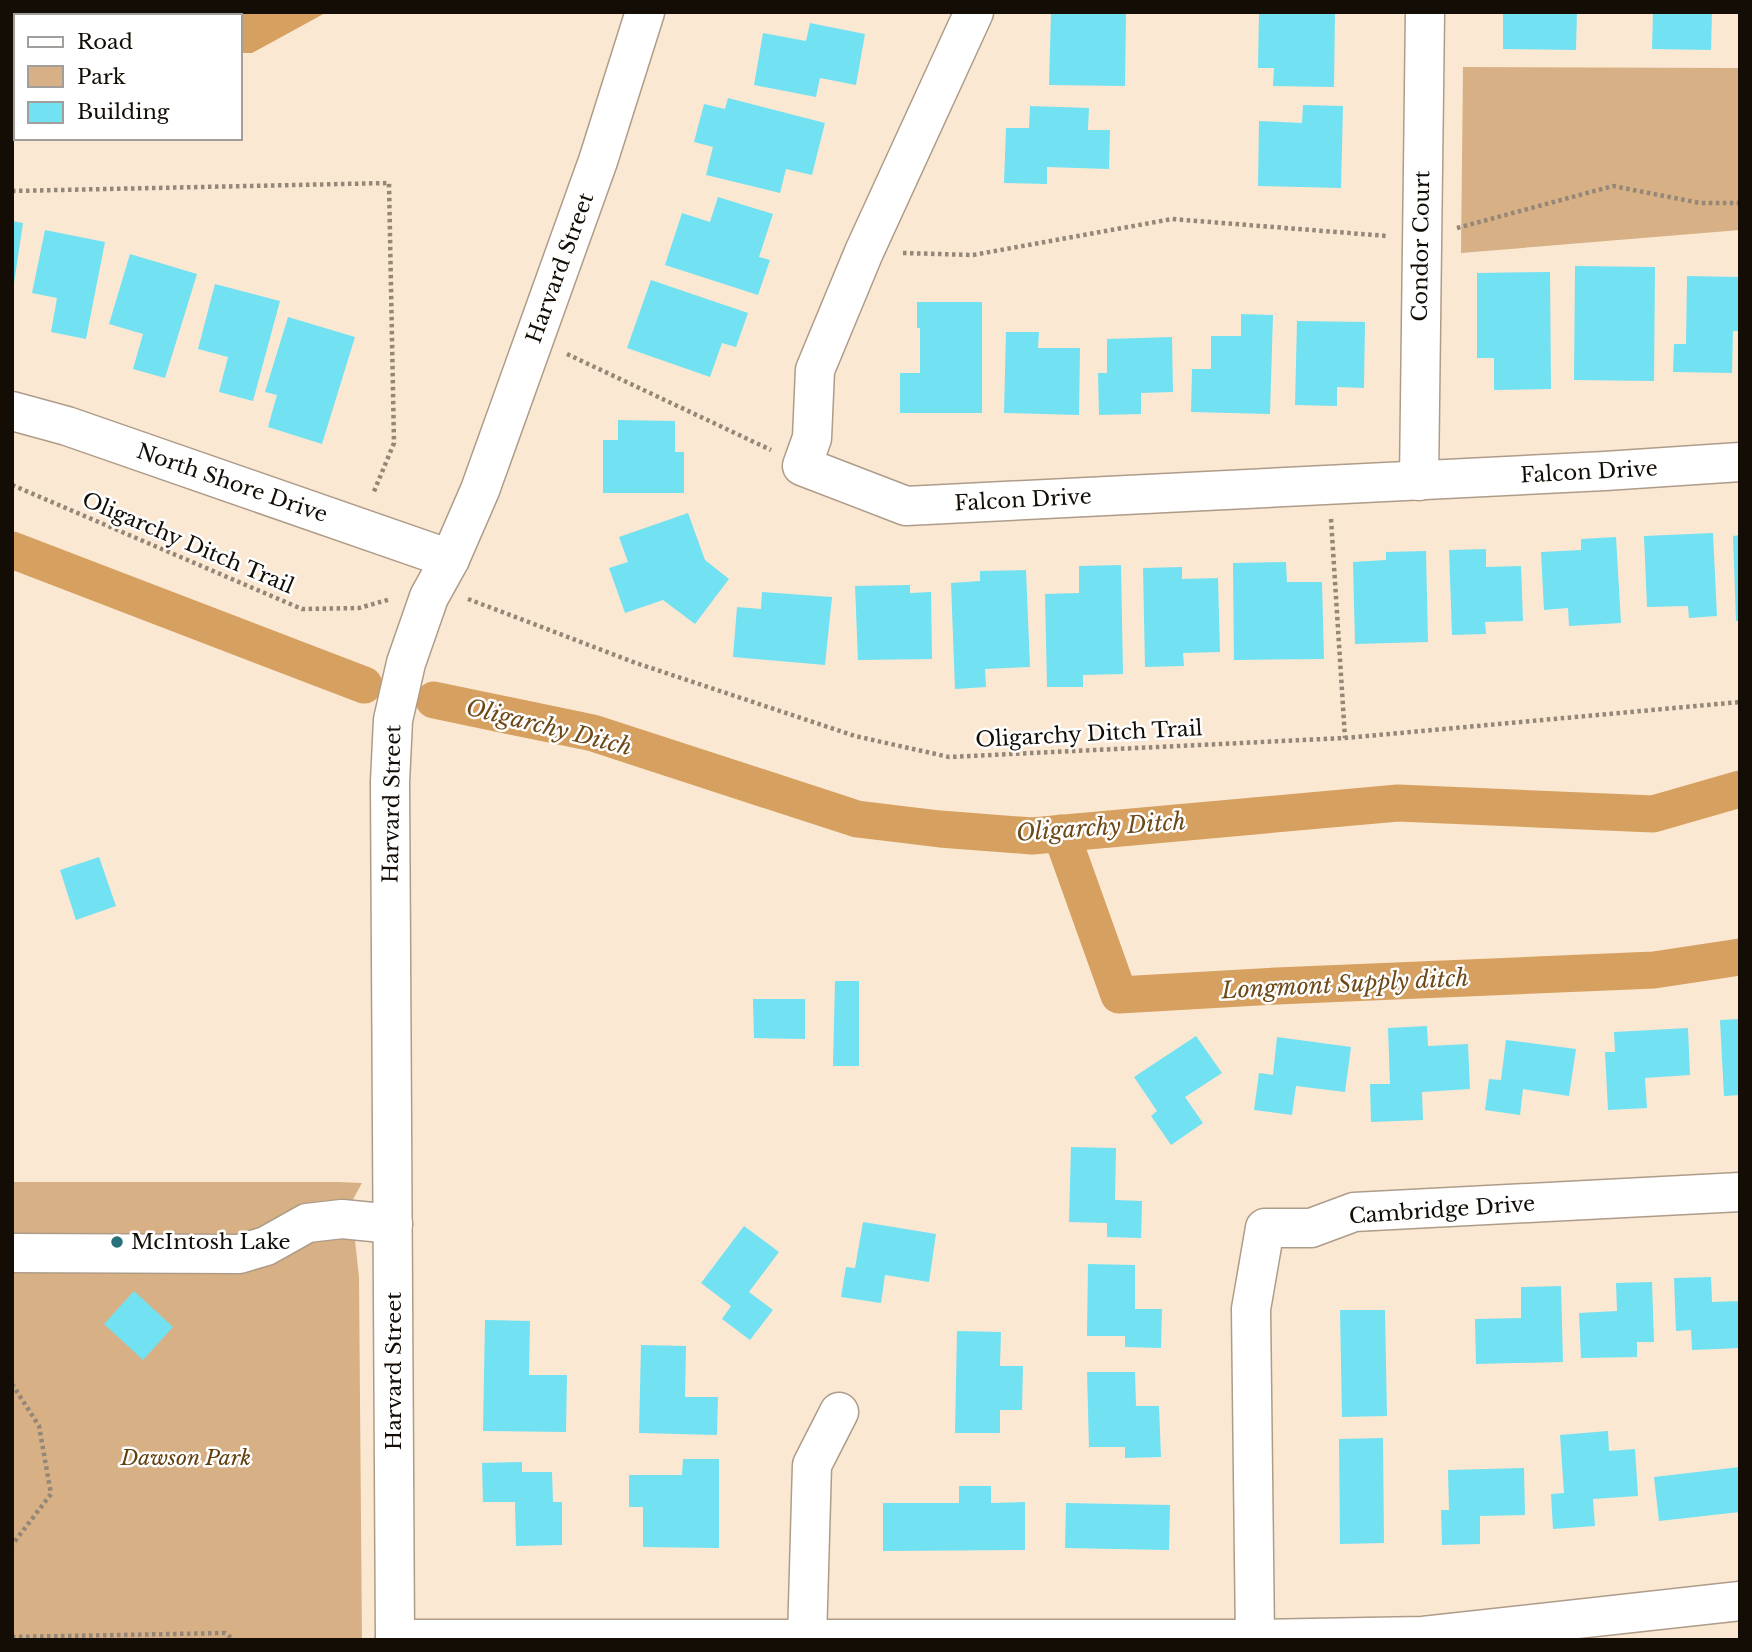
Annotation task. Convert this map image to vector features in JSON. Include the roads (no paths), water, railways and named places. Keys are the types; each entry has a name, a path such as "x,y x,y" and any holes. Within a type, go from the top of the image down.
{"street":[{"name":"Harvard Street","path":"395,1639 390,782 393,720 406,663 429,597 450,559 480,491 598,161 645,12"},
{"name":"Falcon Drive","path":"974,12 864,252 815,370 812,438 802,466 906,506 1740,462"},
{"name":"Condor Court","path":"1419,481 1424,12"},
{"name":"North Shore Drive","path":"12,411 67,426 450,559"},
{"name":"Cambridge Drive","path":"1255,1639 1251,1309 1265,1228 1311,1228 1354,1212 1740,1192"},
{"path":"12,1253 239,1254 266,1246 307,1223 342,1219 393,1224"},
{"path":"807,1640 812,1465 839,1412"},
{"path":"395,1639 1255,1639 1423,1636 1740,1601"}],"waterway":[{"name":"Oligarchy Ditch","path":"12,550 364,685"},
{"name":"Oligarchy Ditch","path":"434,700 593,733 857,819 1032,836 1398,803 1653,814 1740,789"},
{"name":"Longmont Supply ditch","path":"1061,833 1119,995 1654,970 1740,957"}],"place":[{"name":"McIntosh Lake","path":"117,1242"}],"park label":[{"name":"Dawson Park","path":"186,1458"}]}
